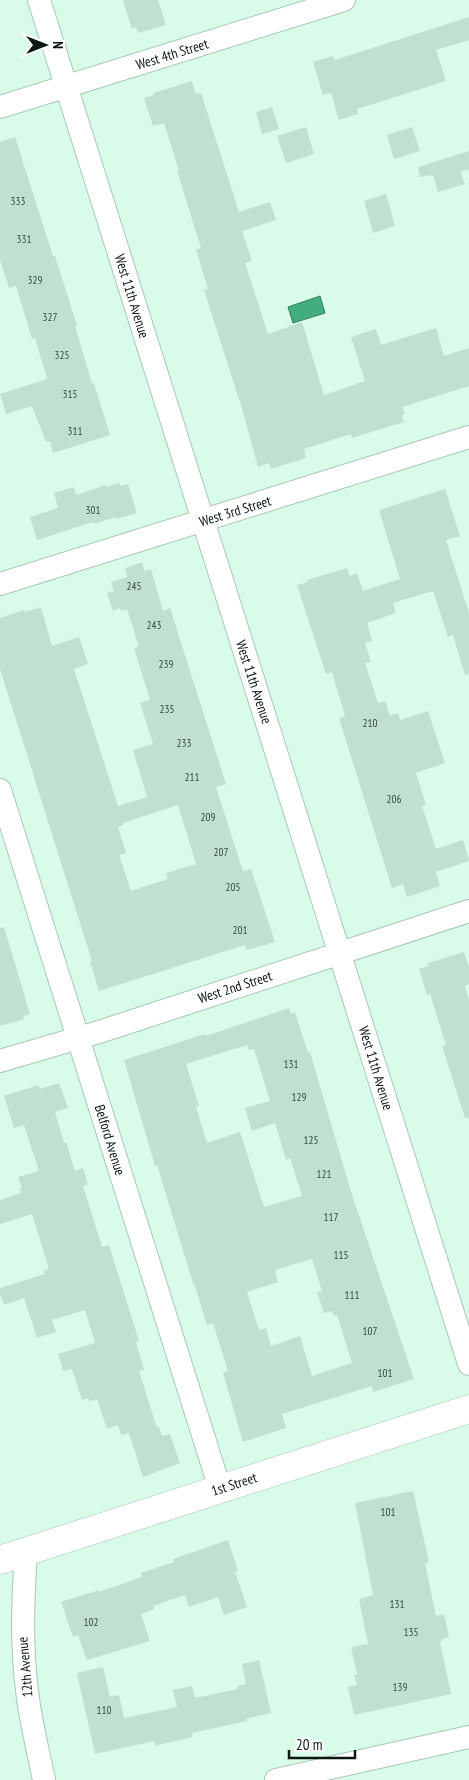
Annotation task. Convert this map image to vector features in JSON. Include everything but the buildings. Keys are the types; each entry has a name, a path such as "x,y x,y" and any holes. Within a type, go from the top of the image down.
{"street":[{"name":"West 11th Avenue","path":"39,0 469,1364"},
{"name":"West 4th Street","path":"0,107 344,0"},
{"name":"West 3rd Street","path":"0,584 469,438"},
{"name":"Belford Avenue","path":"0,790 220,1489"},
{"name":"West 2nd Street","path":"0,1061 78,1038 469,911"},
{"name":"1st Street","path":"0,1560 469,1409"},
{"name":"12th Avenue","path":"26,1552 22,1604 24,1662 31,1715 44,1780"},
{"path":"276,1780 469,1738"}],"shaded area":[{"path":"320,296 325,313 293,323 288,307"}]}
